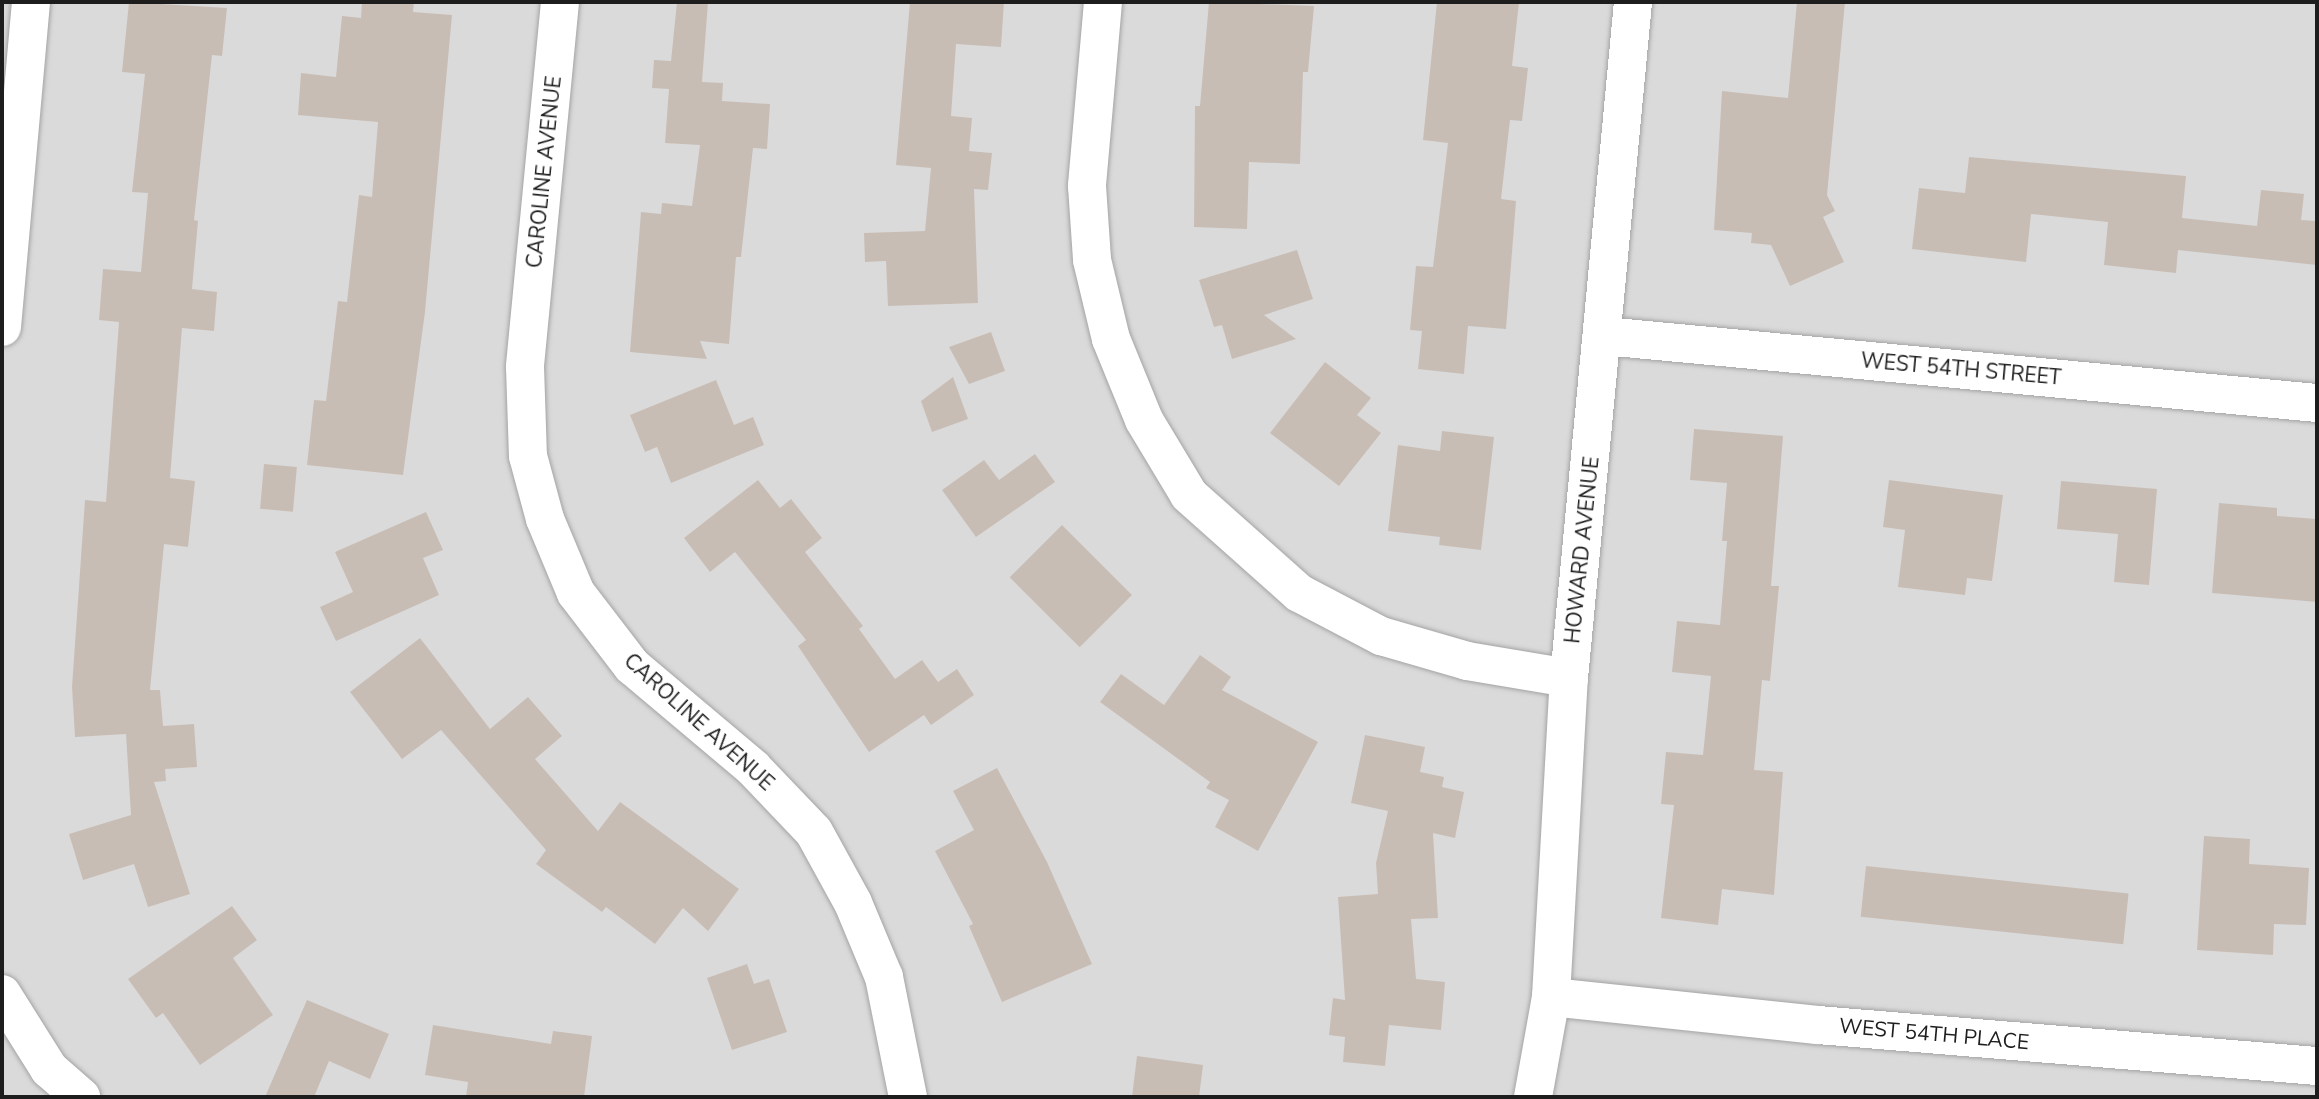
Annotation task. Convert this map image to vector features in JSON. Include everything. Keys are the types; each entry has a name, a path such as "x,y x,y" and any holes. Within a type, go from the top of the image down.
{"street":[{"path":"2,327 31,2"},
{"name":"CAROLINE AVENUE","path":"560,2 525,367 528,456 545,520 576,593 632,666 753,768 814,832 853,903 884,977 908,1097"},
{"path":"1103,2 1087,186 1092,260 1111,339 1144,420 1189,495 1299,593 1381,636 1467,661 1569,678"},
{"name":"HOWARD AVENUE","path":"1533,1097 1551,997 1569,678 1604,336 1633,2"},
{"name":"WEST 54TH STREET","path":"1604,336 2317,403"},
{"path":"2,994 49,1069 81,1097"},
{"name":"WEST 54TH PLACE","path":"1551,997 1818,1025 2317,1066"}],"shaded area":[{"path":"2,2 2317,2 2317,1097 2,1097"}],"building":[{"path":"129,2 227,8 222,56 212,55 194,220 198,221 192,289 217,292 214,331 182,328 170,478 195,481 188,547 164,544 150,690 160,690 163,726 194,724 197,767 165,769 166,781 154,782 190,894 148,907 134,864 83,880 69,834 131,815 126,734 75,737 72,687 85,500 106,502 119,322 99,320 103,269 141,272 148,193 132,192 145,74 122,72"},
{"path":"362,2 414,2 413,12 452,15 425,312 403,475 307,465 314,400 326,401 338,301 347,302 359,195 372,197 378,122 298,115 301,73 336,77 342,16 361,18"},
{"path":"677,2 708,2 702,82 723,83 722,101 770,104 767,149 753,148 741,257 736,257 729,344 700,341 707,359 630,352 641,212 661,214 662,203 692,206 700,145 665,143 669,89 652,88 654,60 671,61"},
{"path":"910,2 1004,2 1001,47 956,44 951,116 972,118 969,151 992,153 988,190 974,189 978,303 888,306 886,261 865,262 864,233 925,231 931,168 896,165"},
{"path":"1209,2 1314,6 1308,72 1303,72 1300,164 1249,162 1247,229 1194,227 1195,106 1200,106"},
{"path":"1437,2 1519,2 1512,66 1528,68 1522,121 1510,120 1501,199 1516,201 1506,329 1468,326 1464,374 1418,369 1422,331 1410,330 1416,266 1433,267 1448,143 1423,140"},
{"path":"1797,2 1845,2 1827,195 1835,211 1823,217 1844,262 1790,286 1771,245 1751,243 1752,233 1714,230 1722,91 1788,98"},
{"path":"1969,157 2186,176 2182,218 2257,226 2261,190 2304,194 2301,220 2317,221 2317,265 2178,250 2176,273 2104,265 2108,222 2031,214 2026,262 1912,249 1919,188 1965,193"},
{"path":"1297,250 1313,299 1264,315 1296,339 1232,359 1222,325 1214,327 1199,280"},
{"path":"991,332 1005,371 969,384 949,347"},
{"path":"1325,362 1371,398 1357,415 1381,433 1339,486 1270,433"},
{"path":"953,377 968,419 932,432 921,401"},
{"path":"716,380 734,425 753,417 764,445 671,483 657,447 645,452 630,415"},
{"path":"1694,429 1783,436 1771,586 1779,586 1770,681 1762,680 1754,770 1783,772 1774,895 1722,889 1718,925 1661,918 1674,805 1661,804 1666,752 1703,755 1711,676 1672,672 1677,621 1720,625 1727,541 1722,541 1727,483 1690,480"},
{"path":"1442,431 1494,437 1481,550 1439,545 1440,537 1388,531 1398,445 1440,451"},
{"path":"1035,454 1055,482 976,537 942,490 984,460 999,480"},
{"path":"264,464 297,467 293,512 260,509"},
{"path":"758,480 780,508 791,499 822,538 805,552 863,626 859,629 895,679 922,660 938,682 957,669 974,695 931,725 924,715 869,752 798,646 806,640 735,552 710,572 684,538"},
{"path":"1889,480 2003,495 1992,581 1967,578 1965,595 1898,587 1905,530 1883,527"},
{"path":"2061,481 2157,489 2149,585 2114,582 2118,534 2057,529"},
{"path":"2219,503 2277,508 2277,516 2317,519 2317,602 2212,593"},
{"path":"426,512 443,550 423,558 439,595 336,641 320,607 353,592 335,552"},
{"path":"1062,525 1132,595 1080,647 1010,577"},
{"path":"420,638 490,729 528,697 562,736 535,759 598,831 620,802 739,889 708,931 683,908 655,944 606,907 602,912 536,864 546,850 441,730 402,759 350,692"},
{"path":"1200,655 1231,677 1222,690 1318,742 1258,851 1215,827 1229,800 1206,788 1210,782 1100,702 1121,674 1164,705"},
{"path":"1365,735 1425,747 1420,772 1444,777 1442,787 1464,792 1455,838 1433,833 1438,918 1411,919 1416,979 1445,982 1441,1030 1389,1025 1385,1066 1343,1062 1345,1037 1329,1035 1333,998 1345,1000 1338,897 1378,894 1376,863 1388,811 1351,803"},
{"path":"997,768 1047,862 1092,964 1002,1002 969,926 973,924 935,851 974,830 953,791"},
{"path":"2204,836 2250,839 2249,864 2309,868 2306,925 2274,924 2273,955 2197,950"},
{"path":"1866,866 2129,894 2123,944 1861,917"},
{"path":"232,906 257,940 233,958 273,1015 200,1065 163,1013 156,1018 128,979"},
{"path":"747,964 754,984 769,979 787,1032 732,1050 707,978"},
{"path":"307,1000 389,1034 370,1079 329,1061 314,1097 265,1097"},
{"path":"433,1025 551,1044 553,1031 592,1036 584,1097 466,1097 468,1082 425,1075"},
{"path":"1137,1056 1203,1065 1199,1097 1132,1097"}]}
